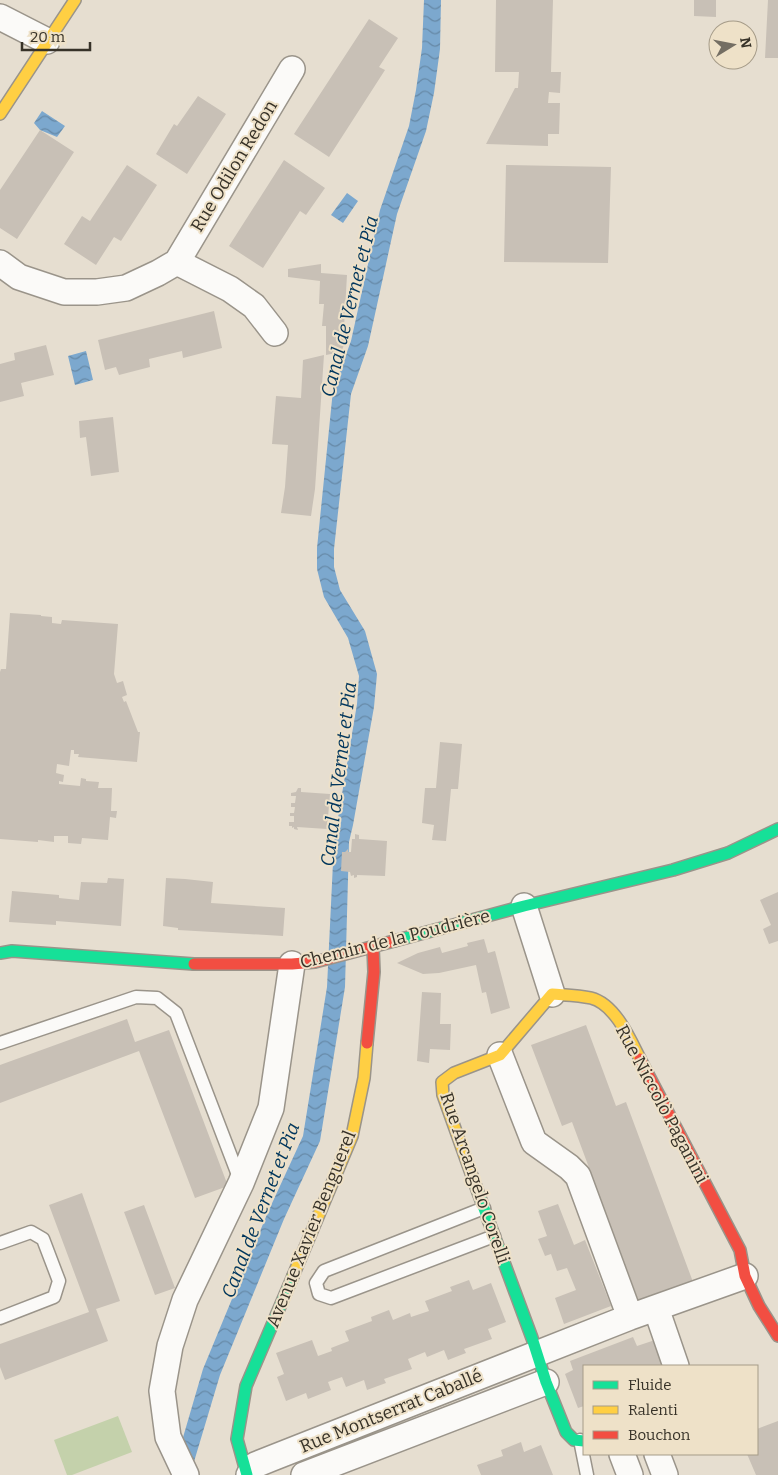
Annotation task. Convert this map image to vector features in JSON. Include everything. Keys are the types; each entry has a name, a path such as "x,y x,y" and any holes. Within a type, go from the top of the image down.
{"street":[{"path":"0,114 75,0"},
{"path":"0,18 47,41"},
{"name":"Rue Odilon Redon","path":"0,263 19,277 64,292 97,292 126,288 176,262 292,69"},
{"path":"176,262 230,288 254,306 275,333"},
{"name":"Chemin de la Poudrière","path":"0,953 12,951 195,964 303,963 373,948 524,906 673,870 728,853 778,828"},
{"path":"524,906 552,994"},
{"name":"Avenue Xavier Benguerel","path":"248,1475 237,1439 246,1386 352,1136 364,1078 374,972 373,948"},
{"path":"186,1475 168,1437 162,1390 170,1346 185,1300 241,1183 271,1108 303,963"},
{"name":"Rue Arcangelo Corelli","path":"552,994 500,1055 454,1073 442,1082 443,1095 537,1352 546,1382 566,1432 574,1440 582,1440"},
{"name":"Rue Niccolò Paganini","path":"552,994 592,998 610,1009 626,1032 740,1250 745,1276 759,1306 778,1336"},
{"path":"500,1055 534,1142 569,1167 578,1176 630,1317"},
{"name":"Rue Montserrat Caballé","path":"248,1475 255,1465 270,1458 537,1352 745,1276"},
{"path":"656,1308 676,1365"},
{"name":"Rue Montserrat Caballé","path":"304,1475 546,1382"},
{"path":"622,1455 630,1475"},
{"path":"657,1455 665,1475"}],"lane":[{"path":"0,1043 136,997 156,998 176,1013 241,1183"},
{"path":"484,1208 324,1271 316,1283 319,1294 331,1298 494,1236"},
{"path":"0,1243 31,1232 43,1239 60,1281 54,1297 0,1318"},
{"path":"584,1455 587,1475"}],"green space":[{"path":"118,1416 132,1452 72,1475 67,1475 54,1440"}],"water":[{"name":"Canal de Vernet et Pia","path":"424,0 441,0 440,49 434,93 426,131 397,214 368,346 351,394 334,549 334,567 340,590 365,631 377,674 374,707 349,842 345,987 320,1141 284,1219 220,1375 190,1475 172,1475 203,1369 268,1212 303,1136 327,987 334,842 357,704 359,676 348,638 324,597 317,569 317,548 333,390 351,341 380,210 409,126 422,48"},
{"path":"42,111 65,126 57,137 40,130 34,123"},
{"path":"347,193 358,201 343,223 331,215"},
{"path":"86,351 93,380 75,385 68,356"}],"building":[{"path":"496,0 553,0 551,72 561,72 560,93 549,92 548,103 560,103 559,134 548,134 548,146 486,144 515,88 518,88 519,72 495,72"},
{"path":"694,0 716,0 716,17 694,16"},
{"path":"768,0 778,0 778,58 765,58"},
{"path":"369,19 398,38 379,67 385,70 329,157 294,134"},
{"path":"198,96 226,114 187,174 156,154 174,124 177,126"},
{"path":"40,130 74,152 17,239 0,228 0,190"},
{"path":"284,160 325,188 306,215 300,211 263,268 229,246"},
{"path":"127,165 157,185 121,241 114,237 96,265 64,244 82,216 90,221"},
{"path":"506,165 611,167 608,263 504,262"},
{"path":"321,264 321,273 347,275 344,327 349,328 341,352 326,355 326,326 322,326 324,304 319,304 320,281 288,277 288,269"},
{"path":"214,311 222,348 183,358 182,351 149,359 150,367 119,375 116,367 105,370 98,340"},
{"path":"46,345 54,375 21,383 24,396 0,402 0,364 15,360 14,353"},
{"path":"324,355 315,489 311,516 281,513 288,445 272,444 276,396 301,398 303,360"},
{"path":"113,417 119,472 91,476 86,437 80,438 79,421"},
{"path":"10,613 52,617 52,623 61,624 62,620 118,624 114,674 117,683 123,681 127,695 122,697 124,702 126,701 138,732 140,732 137,762 78,757 79,754 74,754 74,750 71,750 69,766 57,764 56,773 64,775 63,782 59,781 59,784 80,786 81,778 86,779 86,781 99,782 98,788 112,788 111,811 117,811 116,818 110,817 108,840 82,838 81,844 68,843 68,836 54,836 54,842 0,839 0,672 1,669 6,669"},
{"path":"440,742 462,744 458,789 451,789 446,841 432,840 434,825 422,823 425,788 436,788"},
{"path":"298,788 301,788 301,792 330,794 327,829 297,827 298,830 289,826 289,822 294,822 294,816 290,816 290,813 294,813 295,807 291,807 291,803 295,803 296,796 291,796 291,793 296,792"},
{"path":"355,834 359,835 359,839 387,841 385,876 357,875 354,878 354,875 351,876 350,872 341,871 342,852 348,849 348,852 351,852 352,839 355,839"},
{"path":"108,878 124,879 121,926 56,921 56,925 9,922 12,891 59,895 59,898 79,900 81,882 107,883"},
{"path":"166,878 213,882 211,903 285,908 283,936 178,930 178,928 163,926"},
{"path":"778,892 778,941 769,944 763,929 771,925 760,900"},
{"path":"484,939 488,953 495,951 510,1008 491,1014 486,992 482,993 476,965 439,973 423,974 397,963 418,953 440,947 442,953 468,946 467,943"},
{"path":"422,992 441,993 440,1024 451,1024 450,1050 430,1049 429,1063 417,1061"},
{"path":"127,1019 135,1042 169,1030 228,1186 195,1198 139,1051 0,1103 0,1065"},
{"path":"586,1025 616,1106 626,1102 693,1282 639,1302 572,1122 562,1126 531,1045"},
{"path":"82,1193 120,1301 96,1309 108,1341 5,1380 0,1367 0,1344 89,1312 49,1205"},
{"path":"558,1204 574,1245 585,1240 611,1306 564,1324 555,1298 576,1290 567,1268 557,1271 551,1254 545,1256 538,1239 547,1236 538,1211"},
{"path":"144,1205 175,1288 155,1295 124,1212"},
{"path":"469,1280 473,1290 491,1283 506,1322 488,1329 492,1339 464,1349 466,1353 448,1360 444,1350 427,1357 425,1352 408,1359 412,1369 384,1379 386,1383 367,1390 364,1380 346,1387 342,1377 328,1382 331,1390 308,1399 306,1393 286,1401 277,1377 284,1374 276,1353 312,1340 318,1356 332,1351 331,1348 349,1341 345,1331 372,1321 371,1317 389,1310 393,1320 410,1313 411,1317 429,1311 425,1301 452,1291 450,1287"},
{"path":"633,1337 637,1346 655,1340 665,1365 583,1365 583,1406 578,1408 565,1374 573,1370 570,1361"},
{"path":"778,1421 778,1475 756,1475 747,1455 758,1455 758,1429"},
{"path":"521,1442 524,1452 541,1445 553,1475 481,1475 477,1465 503,1456 501,1450"}],"traffic: fast":[{"path":"394,941 524,906 673,870 728,853 778,829"},
{"path":"0,953 12,951 194,964"},
{"path":"472,1176 532,1338 546,1382 566,1432 574,1440 583,1441"},
{"path":"247,1475 237,1439 246,1386 293,1276"}],"traffic: slow":[{"path":"0,114 75,0"},
{"path":"472,1176 443,1095 442,1082 454,1073 500,1055 552,994 591,998 607,1007 621,1023 640,1059"},
{"path":"293,1276 352,1136 364,1078 367,1043"}],"traffic: jam":[{"path":"194,964 292,964 315,962 394,941"},
{"path":"367,1043 374,972 373,947"},
{"path":"640,1059 740,1250 745,1276 759,1306 778,1336"}]}
